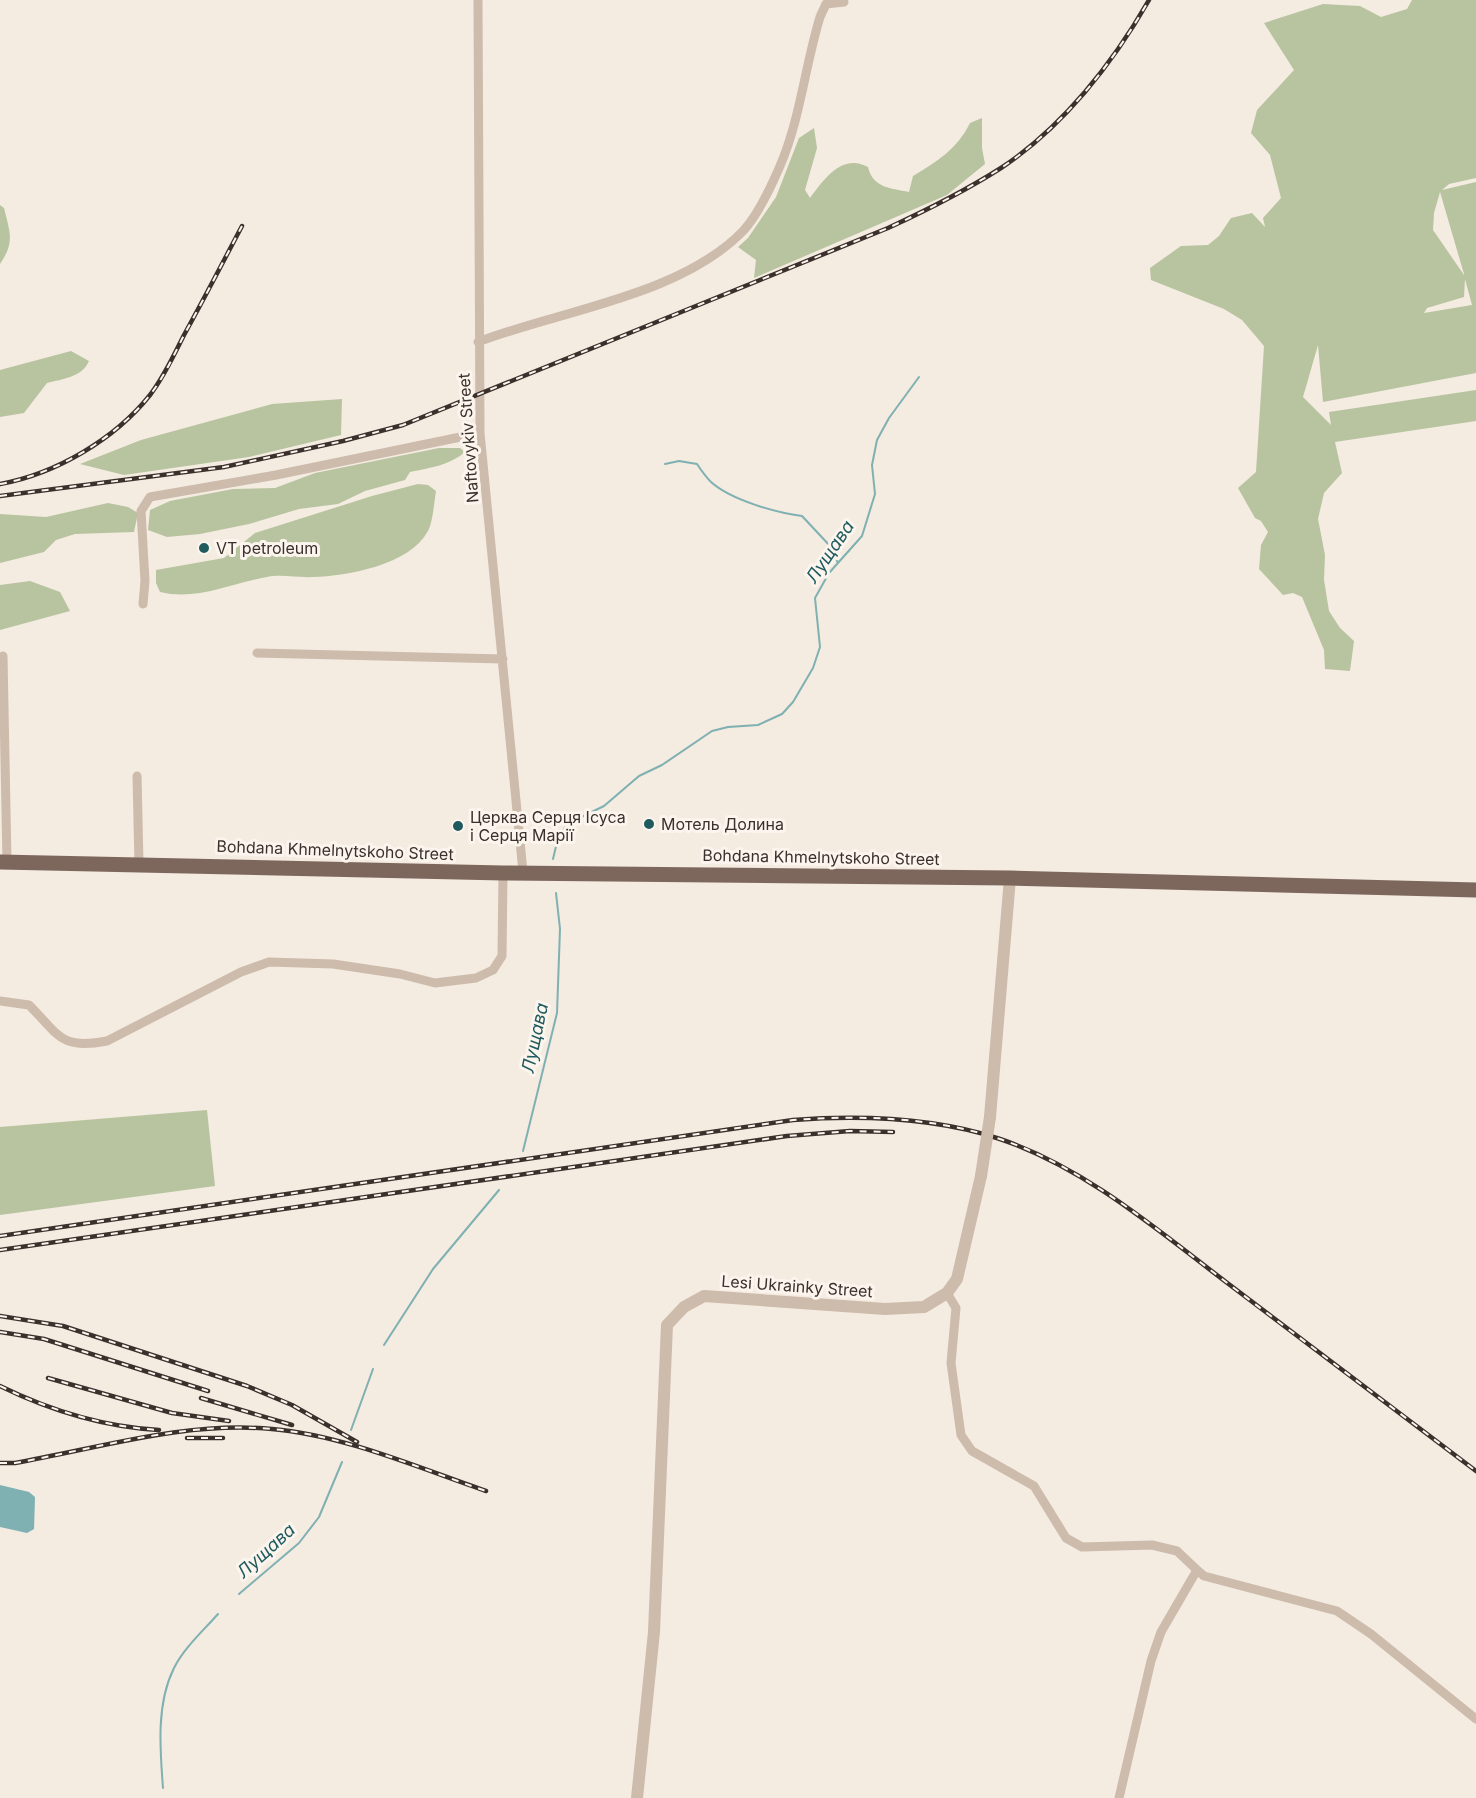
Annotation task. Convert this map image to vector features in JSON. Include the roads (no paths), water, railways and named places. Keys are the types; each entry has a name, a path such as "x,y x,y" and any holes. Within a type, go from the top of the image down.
{"main road":[{"name":"Bohdana Khmelnytskoho Street","path":"3,862 503,873 1065,879 1476,890"}],"street":[{"name":"Naftovykiv Street","path":"478,0 480,433 523,872"},
{"path":"478,342 606,302 686,271 718,253 738,234 764,199 790,140 820,17 826,4 844,2"},
{"path":"143,604 145,581 141,511 150,497 276,475 480,433"},
{"path":"257,653 503,659"},
{"path":"3,656 3,862"},
{"path":"137,776 139,864"},
{"path":"0,1001 29,1005 55,1035 68,1042 84,1045 107,1041 241,972 269,963 333,964 400,974 435,983 476,978 493,970 502,956 503,873"},
{"path":"1010,878 990,1117 981,1176 957,1279 947,1293 956,1308 951,1363 961,1435 972,1451 1034,1486 1066,1538 1082,1547 1152,1545 1178,1551 1204,1576 1337,1611 1371,1634 1476,1719"},
{"name":"Lesi Ukrainky Street","path":"637,1798 654,1632 667,1325 684,1307 704,1296 885,1308 924,1307 947,1293"},
{"path":"1119,1798 1151,1661 1161,1632 1197,1570"}],"water":[{"path":"0,1485 29,1492 35,1497 34,1529 27,1533 0,1527"}],"waterway":[{"name":"Лущава","path":"553,859 558,838 567,824 604,806 639,776 662,765 712,731 728,727 758,725 782,714 793,702 813,668 820,647 815,598 829,573 862,536 875,494 872,465 877,440 889,418 919,377"},
{"path":"665,464 679,461 697,464 711,482 742,500 767,509 802,516 831,547 838,563"},
{"name":"Лущава","path":"523,1151 557,1013 560,929 556,893"},
{"name":"Лущава","path":"384,1345 433,1269 499,1190"},
{"name":"Лущава","path":"351,1430 373,1369"},
{"name":"Лущава","path":"239,1594 299,1543 319,1517 342,1462"},
{"name":"Лущава","path":"163,1788 161,1727 164,1696 168,1682 183,1654 218,1614"}],"railway":[{"path":"0,496 224,467 343,441 403,425 888,228 946,200 1024,152 1085,92 1103,70 1149,0"},
{"path":"0,484 21,479 63,463 102,440 136,411 164,373 242,226"},
{"path":"0,1236 793,1120 871,1118 949,1126 1000,1139 1031,1151 1061,1166 1118,1201 1476,1471"},
{"path":"0,1250 787,1136 850,1131 893,1132"},
{"path":"0,1316 63,1326 247,1386 292,1405 357,1442"},
{"path":"0,1332 44,1339 208,1391"},
{"path":"48,1378 172,1413 229,1421"},
{"path":"0,1386 38,1403 78,1416 118,1425 159,1430"},
{"path":"201,1398 292,1425"},
{"path":"0,1463 15,1463 175,1432 239,1428 272,1429 299,1432 353,1445 486,1491"},
{"path":"187,1438 223,1438"}],"place":[{"name":"VT petroleum","path":"204,548"},
{"name":"Мотель Долина","path":"649,824"},
{"name":"Церква Серця Ісуса і Серця Марії","path":"458,826"}]}
